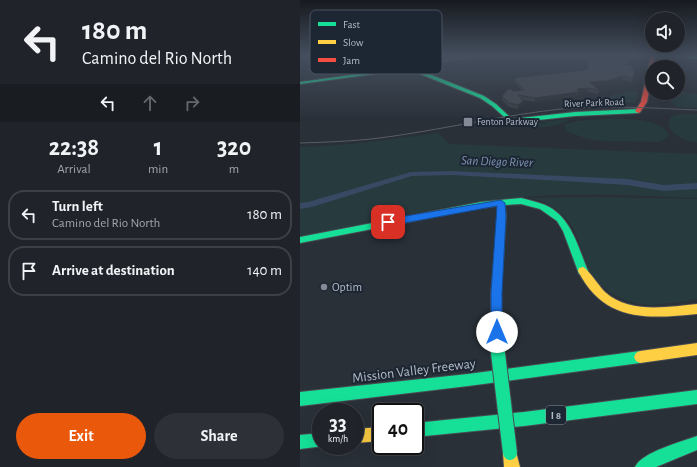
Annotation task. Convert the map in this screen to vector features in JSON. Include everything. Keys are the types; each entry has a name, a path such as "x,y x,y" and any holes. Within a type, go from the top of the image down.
{"main road":[{"path":"300,82 333,77"},
{"name":"River Park Road","path":"438,77 478,92 494,101 502,111 515,121 575,114 638,112 644,102 649,77"},
{"path":"300,240 422,216 512,201 528,203 544,208 557,216 563,223 569,235 580,268 586,279 602,295 618,305 636,311 653,314 697,309"},
{"path":"501,203 502,216 496,293 497,345 512,467"},
{"name":"Mission Valley Freeway","path":"300,399 468,380 697,349"},
{"name":"I 8","path":"424,429 524,419 697,397"},
{"path":"300,442 312,441"},
{"path":"643,467 651,462 697,443"}],"green space":[{"path":"633,91 639,93 635,102 611,102 611,95"},
{"path":"685,92 697,94 697,108 676,107 669,100 685,100"},
{"path":"697,114 697,143 675,135 670,128 668,123 672,116"},
{"path":"629,119 645,121 657,125 667,131 669,136 659,142 606,141 588,139 571,133 567,131 564,126 568,123 584,120"},
{"path":"569,120 547,127 532,126 536,123 531,126 520,123 536,121 546,124 541,122"},
{"path":"438,133 449,144 697,154 697,198 633,195 524,197 440,208 300,237 300,147 352,144"},
{"path":"594,197 697,199 697,299 651,305 634,303 617,296 602,286 591,273 585,261 575,231 566,218 554,208 532,198"}],"building":[{"path":"620,77 607,81 590,82 599,90 588,88 577,89 579,92 535,98 518,95 523,101 518,105 509,103 502,96 508,89 513,91 524,90 514,78"}],"waterway":[{"name":"San Diego River","path":"300,206 309,205 411,174 452,173 563,178 627,182 664,188 697,186"}],"tram line":[{"path":"300,143 382,138 561,109 612,107 697,110"}],"traffic: fast":[{"path":"300,83 345,77"},
{"path":"431,77 482,97 494,105 511,121 575,114 638,111"},
{"path":"300,240 481,205 521,201 543,207 560,219 567,231 583,271"},
{"path":"497,345 496,293 502,216 501,203"},
{"path":"497,345 510,453"},
{"path":"300,399 468,380 640,357"},
{"path":"424,429 524,419 697,397"},
{"path":"300,442 312,441"},
{"path":"643,467 651,461 697,443"}],"traffic: slow":[{"path":"583,271 593,287 605,299 618,306 648,312 697,309"},
{"path":"640,357 697,349"},
{"path":"364,435 372,435"},
{"path":"510,453 512,467"}],"traffic: jam":[{"path":"638,111 644,102 649,77"}],"place":[{"name":"Fenton Parkway","path":"468,122"},
{"name":"Optim","path":"324,287"}],"route":[{"path":"388,222 469,207 501,203 502,216 496,293 497,332"}]}
